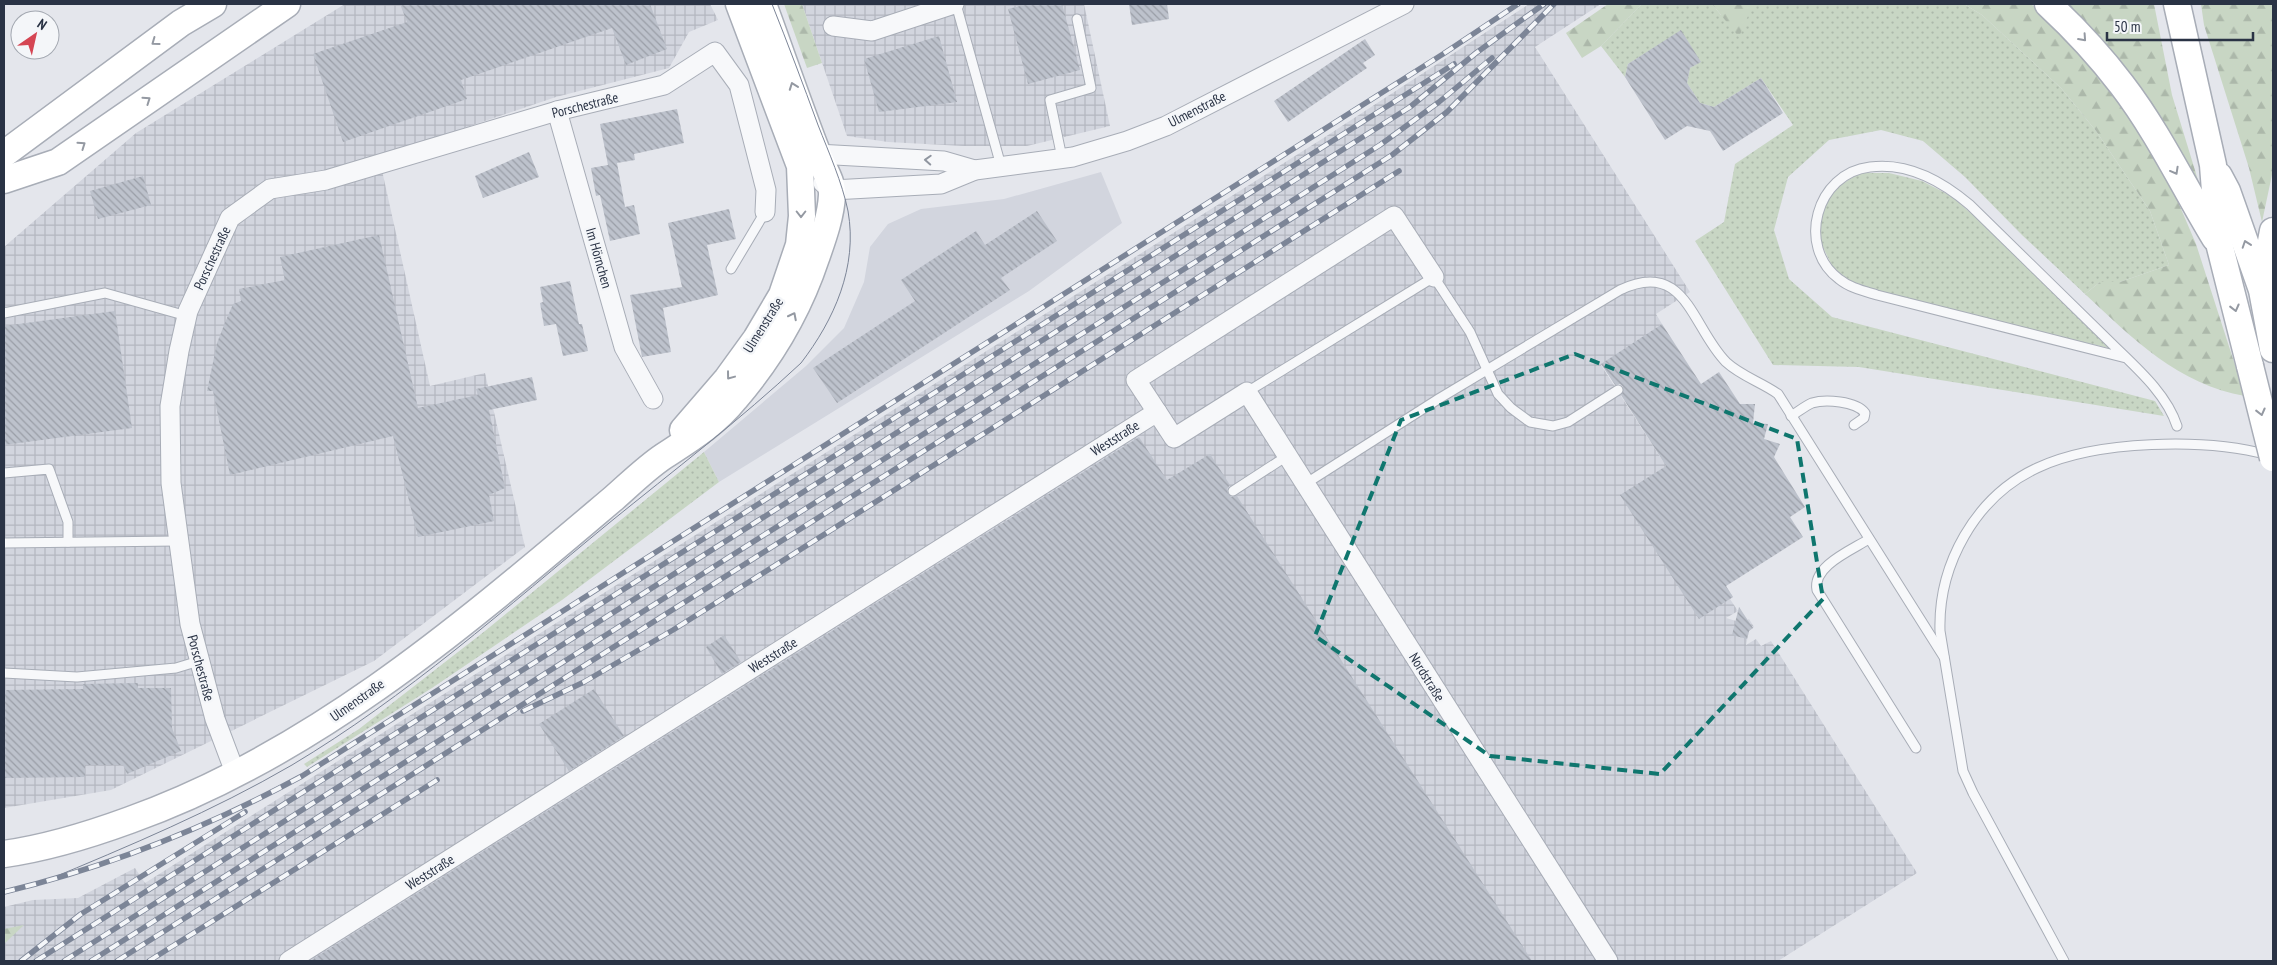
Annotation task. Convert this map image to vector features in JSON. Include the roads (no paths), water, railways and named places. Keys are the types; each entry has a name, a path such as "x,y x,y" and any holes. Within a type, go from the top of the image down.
{"main road":[{"path":"4,154 181,23 213,4"},
{"path":"4,178 58,162 287,4"},
{"name":"Ulmenstraße","path":"4,854 94,833 169,806 236,775 312,732 443,638 530,569 661,458 699,434 735,400 790,322 803,296 822,243 833,190 809,160 739,4"},
{"name":"Ulmenstraße","path":"661,458 727,379 756,339 782,295 799,245 809,160 763,4"},
{"path":"2048,4 2082,36 2123,86 2219,243"},
{"path":"2177,4 2213,165 2219,243 2273,457"},
{"path":"4,178 129,61"},
{"path":"2213,165 2227,190 2262,290 2273,349"},
{"path":"2262,290 2273,231"}],"street":[{"path":"833,26 872,31 955,4"},
{"name":"Ulmenstraße","path":"833,190 941,184 975,170 1062,158 1127,141 1166,126 1398,5"},
{"name":"Porschestraße","path":"236,775 215,719 190,624 171,483 170,406 187,316 230,218 270,189 334,177 558,111 664,85 715,52 739,85 766,190 765,212"},
{"name":"Im Hörnchen","path":"558,111 624,347 653,399"},
{"name":"Ulmenstraße","path":"809,160 944,161 975,170"},
{"path":"1247,392 1174,438 1136,380 1394,216 1434,277"},
{"name":"Nordstraße","path":"1247,392 1608,961"},
{"name":"Weststraße","path":"289,961 1157,412"}],"lane":[{"path":"955,4 1001,166"},
{"path":"1062,158 1050,100 1091,88 1077,19"},
{"path":"2126,358 1878,295 1849,285 1840,280 1826,266 1816,243 1815,222 1820,203 1836,182 1851,172 1869,167 1906,169 1938,181 1970,205 2126,358 2165,400 2177,426"},
{"path":"731,269 765,212"},
{"path":"1247,392 1434,277 1470,332 1498,394 1511,408 1530,422 1553,426 1568,422 1618,390"},
{"path":"1305,484 1440,398 1488,371 1620,290 1635,283 1654,282 1664,284 1683,296 1726,361 1736,370 1778,394 1944,657"},
{"path":"4,314 105,293 187,316"},
{"path":"1791,416 1816,402 1845,403 1854,405 1865,413 1864,418 1854,425"},
{"path":"2064,961 1972,793 1963,771 1944,657 1939,609 1943,585 1951,561 1976,517 1994,498 2015,480 2036,468 2059,459 2112,449 2163,444 2209,446 2256,452 2273,457"},
{"path":"1233,490 1287,456"},
{"path":"4,473 49,469 68,522 68,542"},
{"path":"1869,539 1825,568 1817,579 1817,590 1916,748"},
{"path":"4,543 178,541"},
{"path":"4,673 77,677 176,668 199,661"}],"tram line":[{"path":"45,881 139,841 232,798 334,739 416,681 494,619 730,425 801,363 824,329 841,292 850,252 850,232 848,211 839,178 772,4"}],"railway":[{"path":"4,892 81,871 157,844 194,829 302,776 1443,54 1518,4"},
{"path":"64,961 1410,107 1476,53 1544,4"},
{"path":"117,961 1392,155 1447,112 1554,4"},
{"path":"91,961 1380,145 1439,102 1492,58"},
{"path":"36,961 1454,64"},
{"path":"523,711 584,682 673,630 1399,171"},
{"path":"149,961 437,780"},
{"path":"21,961 81,914 245,812"}]}
